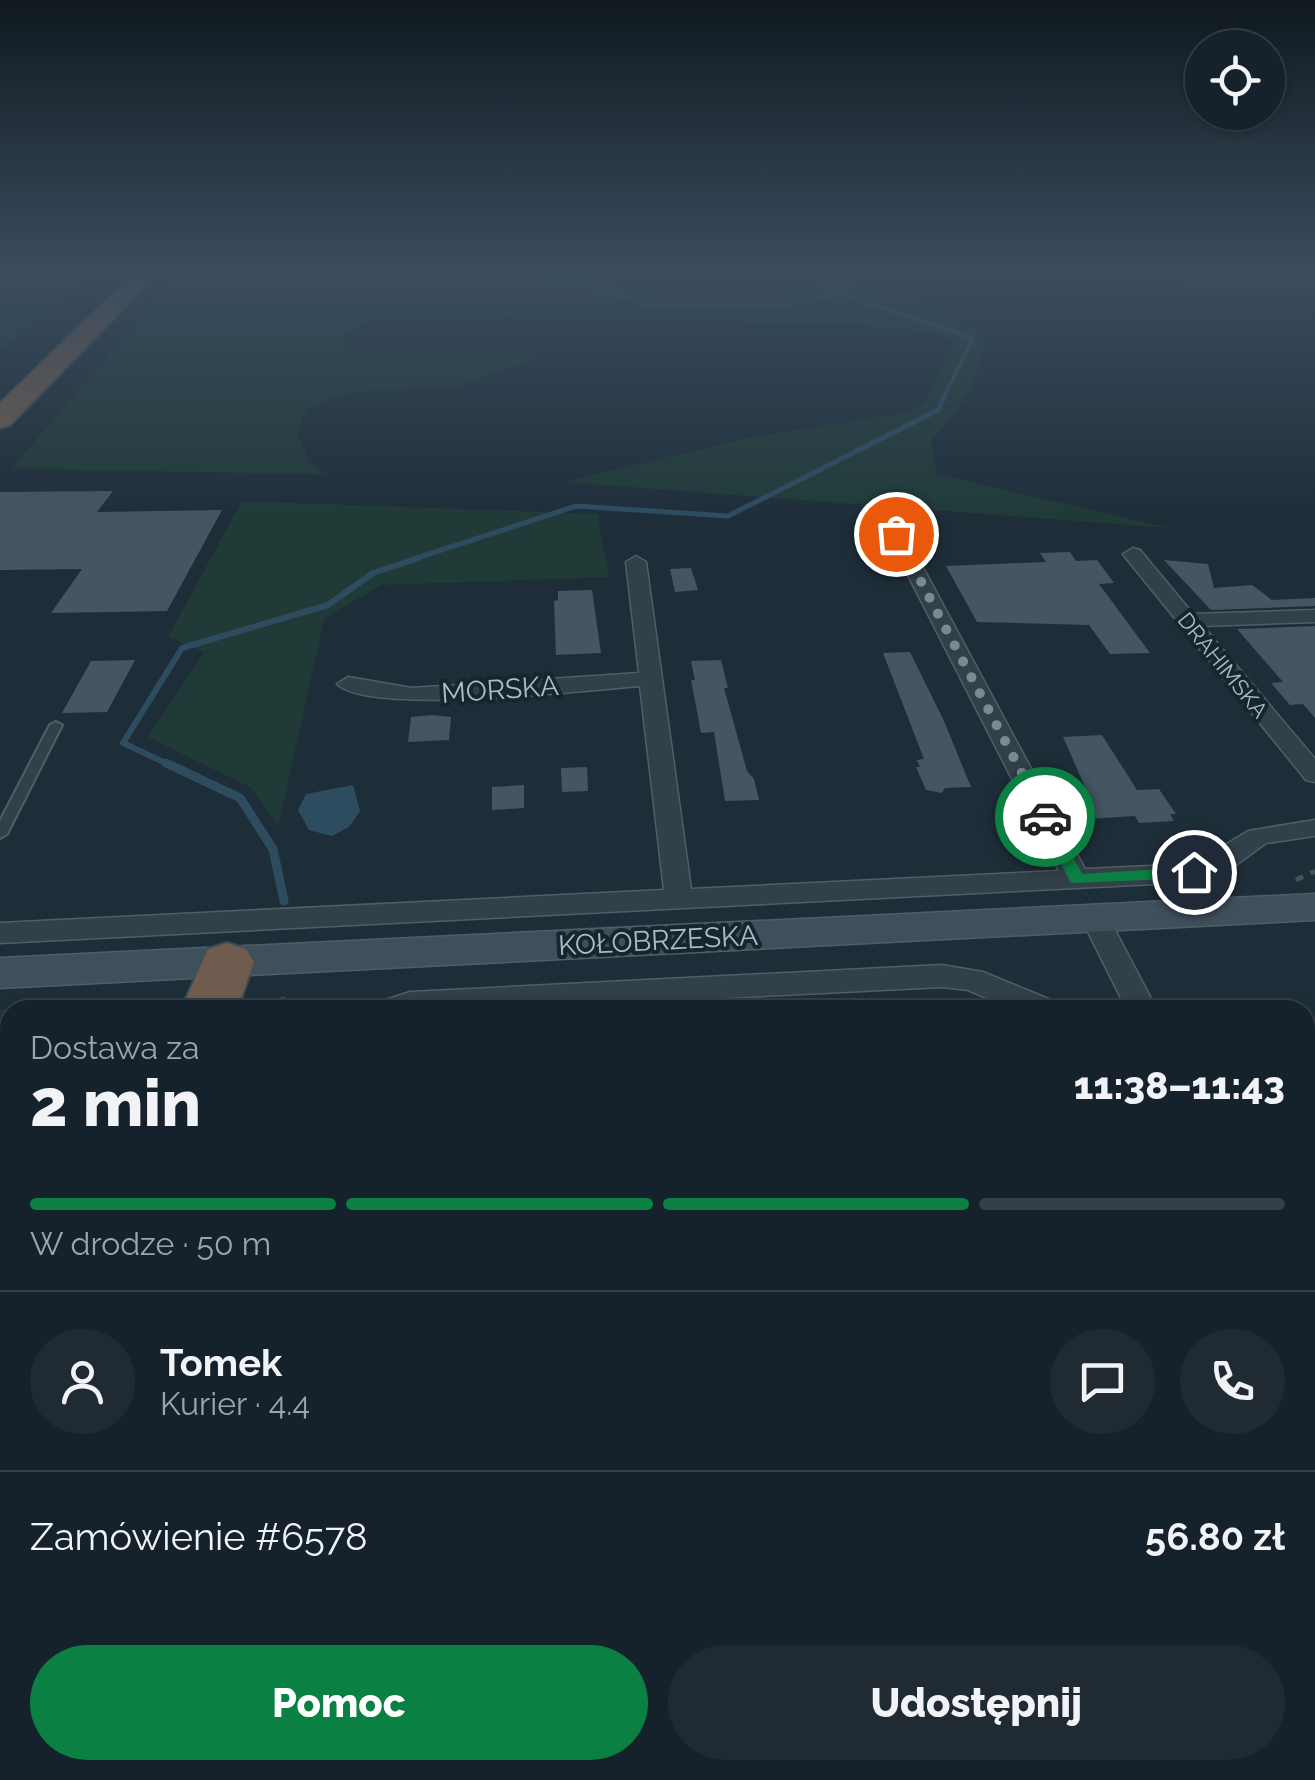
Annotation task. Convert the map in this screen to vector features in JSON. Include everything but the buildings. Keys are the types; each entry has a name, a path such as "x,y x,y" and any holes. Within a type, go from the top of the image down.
{"highway":[{"path":"0,394 41,354"},
{"path":"0,419 65,354"}],"main road":[{"name":"KOŁOBRZESKA","path":"0,973 218,986 1095,918 1315,907"}],"street":[{"path":"896,534 1076,879"},
{"name":"DRAHIMSKA","path":"1133,554 1315,775"},
{"path":"636,562 678,896"},
{"path":"1186,620 1315,616"},
{"name":"MORSKA","path":"348,684 412,695 652,678"},
{"path":"0,934 1194,872 1223,866 1252,840 1286,830 1315,828"},
{"path":"1095,918 1137,1000"},
{"path":"623,1000 942,976 972,980 1021,1000"}],"lane":[{"path":"0,834 56,726"}],"green space":[{"path":"110,354 527,354 536,358 457,387 352,392 307,408 297,434 311,464 330,475 12,468"},
{"path":"947,354 981,354 969,392 931,440 937,474 1169,528 564,482 747,438 903,413 925,403"},
{"path":"242,501 597,514 609,577 381,585 324,619 278,827 252,788 148,737 204,652 168,637"}],"water":[{"path":"353,785 360,811 349,827 332,836 309,830 298,810 306,794"}],"waterway":[{"path":"943,399 965,354"},
{"path":"411,560 576,506 728,516 938,410 945,396"},
{"path":"172,766 123,743 182,648 328,605 373,573 419,558"},
{"path":"166,763 240,798 273,849 284,901"}],"way so far":[{"path":"896,534 1045,817"}],"route":[{"path":"1045,817 1076,879 1194,872"}]}
